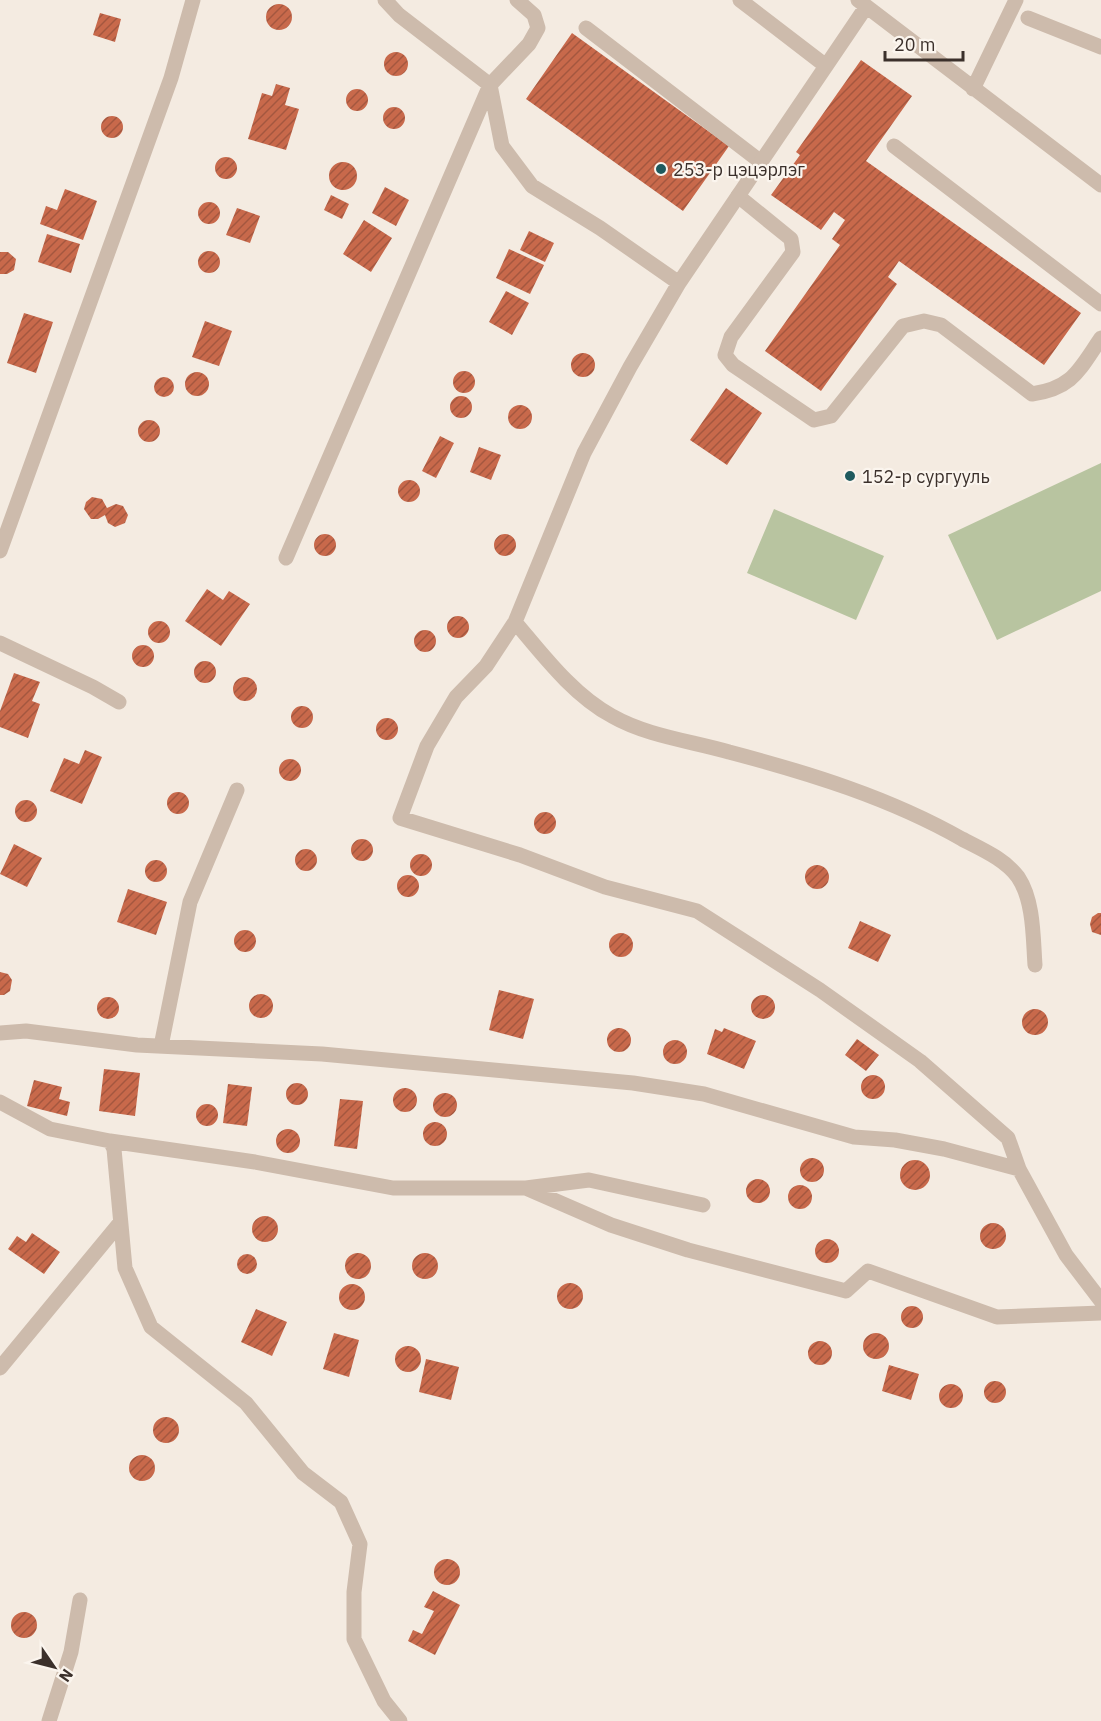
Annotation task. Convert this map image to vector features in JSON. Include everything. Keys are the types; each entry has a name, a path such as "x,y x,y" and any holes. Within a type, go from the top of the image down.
{"street":[{"path":"0,551 171,78 193,0"},
{"path":"385,0 399,15 490,85 502,146 532,186 600,228 679,283"},
{"path":"286,558 490,85 529,44 538,28 534,15 517,0"},
{"path":"740,0 826,66"},
{"path":"973,89 1016,0"},
{"path":"1101,185 862,4 826,66 679,283 584,453 515,622 486,666 456,697 427,746 400,818 520,855 605,887 697,911 820,990 920,1061 1008,1138 1018,1169 1066,1255 1101,1301"},
{"path":"1028,18 1101,47"},
{"path":"586,28 760,162"},
{"path":"894,146 1101,304"},
{"path":"738,196 791,239 794,252 731,337 725,355 733,365 814,420 831,416 903,326 924,321 941,325 1032,394 1054,390 1075,374 1101,338"},
{"path":"515,622 575,688 614,717 650,731 744,756 889,802 939,825 1008,866 1019,879 1030,910 1035,965"},
{"path":"0,643 93,687 119,702"},
{"path":"161,1046 190,902 237,790"},
{"path":"0,1033 26,1031 161,1046 322,1054 645,1085 704,1094 854,1137 895,1140 944,1149 1018,1169"},
{"path":"0,1102 50,1129 110,1141 255,1162 393,1188 526,1188 589,1180 703,1205"},
{"path":"110,1141 114,1149 119,1224 125,1269 151,1327 246,1403 303,1473 341,1502 360,1544 354,1592 354,1639 384,1701 400,1721"},
{"path":"526,1188 611,1226 688,1250 846,1291 868,1271 997,1317 1101,1313"},
{"path":"0,1368 119,1224"},
{"path":"49,1721 71,1652 80,1600"}],"green space":[{"path":"1101,463 1101,591 997,640 948,535"},
{"path":"774,509 884,556 856,620 747,573"}],"building":[{"path":"279,4 288,8 292,17 288,26 279,30 270,26 266,17 270,8"},
{"path":"100,13 121,19 115,42 93,35"},
{"path":"572,33 729,146 683,211 526,99"},
{"path":"396,52 404,56 408,64 404,72 396,76 388,72 384,64 388,56"},
{"path":"861,60 912,96 866,161 1081,313 1044,365 899,261 888,277 897,284 821,391 765,351 840,245 832,239 845,220 834,212 821,230 771,195 800,155 796,152"},
{"path":"276,84 290,88 285,105 299,109 286,150 248,139 262,93 272,96"},
{"path":"353,89 361,89 368,96 368,104 361,111 353,111 346,104 346,96"},
{"path":"390,107 398,107 405,114 405,122 398,129 390,129 383,122 383,114"},
{"path":"108,116 116,116 123,123 123,131 116,138 108,138 101,131 101,123"},
{"path":"222,157 230,157 237,164 237,172 230,179 222,179 215,172 215,164"},
{"path":"343,162 353,166 357,176 353,186 343,190 333,186 329,176 333,166"},
{"path":"385,187 409,200 396,226 372,213"},
{"path":"65,189 97,201 83,240 40,224 46,206 57,210"},
{"path":"331,195 349,204 342,219 324,210"},
{"path":"205,202 213,202 220,209 220,217 213,224 205,224 198,217 198,209"},
{"path":"237,208 260,216 250,243 226,235"},
{"path":"364,220 392,238 371,272 343,254"},
{"path":"529,231 554,243 545,262 520,250"},
{"path":"47,234 80,244 71,273 38,262"},
{"path":"509,249 544,265 530,294 496,278"},
{"path":"205,251 213,251 220,258 220,266 213,273 205,273 198,266 198,258"},
{"path":"0,252 8,252 16,259 14,270 7,274 0,274"},
{"path":"506,291 529,303 512,335 489,322"},
{"path":"24,313 53,322 36,373 7,363"},
{"path":"205,321 232,331 219,366 192,357"},
{"path":"583,353 591,357 595,365 591,373 583,377 575,373 571,365 575,357"},
{"path":"460,371 468,371 475,378 475,386 468,393 460,393 453,386 453,378"},
{"path":"197,372 205,376 209,384 205,392 197,396 189,392 185,384 189,376"},
{"path":"164,377 171,380 174,387 171,394 164,397 157,394 154,387 157,380"},
{"path":"726,388 762,413 727,465 690,440"},
{"path":"457,396 465,396 472,403 472,411 465,418 457,418 450,411 450,403"},
{"path":"520,405 529,408 532,417 529,426 520,429 511,426 508,417 511,408"},
{"path":"145,420 153,420 160,427 160,435 153,442 145,442 138,435 138,427"},
{"path":"440,436 454,443 436,478 422,471"},
{"path":"479,447 501,455 491,480 470,472"},
{"path":"405,480 413,480 420,487 420,495 413,502 405,502 398,495 398,487"},
{"path":"92,497 102,499 107,508 116,504 123,506 128,515 125,523 115,527 108,523 105,515 98,519 91,519 84,509 86,502"},
{"path":"321,534 329,534 336,541 336,549 329,556 321,556 314,549 314,541"},
{"path":"501,534 509,534 516,541 516,549 509,556 501,556 494,549 494,541"},
{"path":"207,589 223,600 229,591 250,604 221,646 185,621"},
{"path":"454,616 462,616 469,623 469,631 462,638 454,638 447,631 447,623"},
{"path":"155,621 163,621 170,628 170,636 163,643 155,643 148,636 148,628"},
{"path":"421,630 429,630 436,637 436,645 429,652 421,652 414,645 414,637"},
{"path":"139,645 147,645 154,652 154,660 147,667 139,667 132,660 132,652"},
{"path":"201,661 209,661 216,668 216,676 209,683 201,683 194,676 194,668"},
{"path":"14,673 40,682 32,701 40,704 28,738 0,727 0,711"},
{"path":"245,677 253,681 257,689 253,697 245,701 237,697 233,689 237,681"},
{"path":"298,706 306,706 313,713 313,721 306,728 298,728 291,721 291,713"},
{"path":"383,718 391,718 398,725 398,733 391,740 383,740 376,733 376,725"},
{"path":"85,750 102,757 82,804 50,791 64,758 79,764"},
{"path":"286,759 294,759 301,766 301,774 294,781 286,781 279,774 279,766"},
{"path":"174,792 182,792 189,799 189,807 182,814 174,814 167,807 167,799"},
{"path":"22,800 30,800 37,807 37,815 30,822 22,822 15,815 15,807"},
{"path":"541,812 549,812 556,819 556,827 549,834 541,834 534,827 534,819"},
{"path":"358,839 366,839 373,846 373,854 366,861 358,861 351,854 351,846"},
{"path":"14,844 42,858 27,887 0,874"},
{"path":"302,849 310,849 317,856 317,864 310,871 302,871 295,864 295,856"},
{"path":"417,854 425,854 432,861 432,869 425,876 417,876 410,869 410,861"},
{"path":"152,860 160,860 167,867 167,875 160,882 152,882 145,875 145,867"},
{"path":"817,865 826,868 829,877 826,886 817,889 808,886 805,877 808,868"},
{"path":"404,875 412,875 419,882 419,890 412,897 404,897 397,890 397,882"},
{"path":"128,889 167,902 156,935 117,922"},
{"path":"1101,913 1101,935 1092,932 1090,924 1092,917"},
{"path":"860,921 891,935 878,962 848,948"},
{"path":"241,930 249,930 256,937 256,945 249,952 241,952 234,945 234,937"},
{"path":"621,933 629,937 633,945 629,953 621,957 613,953 609,945 613,937"},
{"path":"0,972 8,974 12,980 10,991 4,995 0,995"},
{"path":"499,990 534,999 523,1039 489,1030"},
{"path":"261,994 269,998 273,1006 269,1014 261,1018 253,1014 249,1006 253,998"},
{"path":"763,995 772,998 775,1007 772,1016 763,1019 754,1016 751,1007 754,998"},
{"path":"104,997 112,997 119,1004 119,1012 112,1019 104,1019 97,1012 97,1004"},
{"path":"1035,1009 1044,1013 1048,1022 1044,1031 1035,1035 1026,1031 1022,1022 1026,1013"},
{"path":"619,1028 624,1029 630,1035 630,1045 624,1051 619,1052 614,1051 608,1045 607,1040 608,1035 614,1029"},
{"path":"724,1028 756,1041 744,1069 707,1054 715,1029 722,1032"},
{"path":"857,1039 879,1055 866,1071 845,1055"},
{"path":"675,1040 684,1043 687,1052 684,1061 675,1064 666,1061 663,1052 666,1043"},
{"path":"104,1069 140,1073 135,1116 99,1111"},
{"path":"873,1075 882,1078 885,1087 882,1096 873,1099 864,1096 861,1087 864,1078"},
{"path":"34,1080 62,1087 59,1099 70,1102 67,1116 27,1106"},
{"path":"293,1083 301,1083 308,1090 308,1098 301,1105 293,1105 286,1098 286,1090"},
{"path":"228,1084 252,1087 247,1126 223,1123"},
{"path":"405,1088 414,1091 417,1100 414,1109 405,1112 396,1109 393,1100 396,1091"},
{"path":"445,1093 454,1096 457,1105 454,1114 445,1117 436,1114 433,1105 436,1096"},
{"path":"340,1099 363,1101 357,1149 334,1146"},
{"path":"203,1104 211,1104 218,1111 218,1119 211,1126 203,1126 196,1119 196,1111"},
{"path":"435,1122 440,1123 446,1129 446,1139 440,1145 435,1146 430,1145 424,1139 423,1134 424,1129 430,1123"},
{"path":"288,1129 296,1133 300,1141 296,1149 288,1153 280,1149 276,1141 280,1133"},
{"path":"812,1158 821,1161 824,1170 821,1179 812,1182 803,1179 800,1170 803,1161"},
{"path":"915,1160 926,1164 930,1175 926,1186 915,1190 904,1186 900,1175 904,1164"},
{"path":"758,1179 767,1182 770,1191 767,1200 758,1203 749,1200 746,1191 749,1182"},
{"path":"800,1185 809,1188 812,1197 809,1206 800,1209 791,1206 788,1197 791,1188"},
{"path":"265,1216 274,1220 278,1229 274,1238 265,1242 256,1238 252,1229 256,1220"},
{"path":"993,1223 1002,1227 1006,1236 1002,1245 993,1249 984,1245 980,1236 984,1227"},
{"path":"32,1233 60,1252 44,1274 8,1249 17,1236 26,1242"},
{"path":"827,1239 836,1242 839,1251 836,1260 827,1263 818,1260 815,1251 818,1242"},
{"path":"358,1253 367,1257 371,1266 367,1275 358,1279 349,1275 345,1266 349,1257"},
{"path":"425,1253 434,1257 438,1266 434,1275 425,1279 416,1275 412,1266 416,1257"},
{"path":"247,1254 254,1257 257,1264 254,1271 247,1274 240,1271 237,1264 240,1257"},
{"path":"570,1283 579,1287 583,1296 579,1305 570,1309 561,1305 557,1296 561,1287"},
{"path":"352,1284 361,1288 365,1297 361,1306 352,1310 343,1306 339,1297 343,1288"},
{"path":"908,1306 916,1306 923,1313 923,1321 916,1328 908,1328 901,1321 901,1313"},
{"path":"256,1309 287,1322 272,1356 241,1342"},
{"path":"334,1333 359,1340 349,1377 323,1369"},
{"path":"876,1333 885,1337 889,1346 885,1355 876,1359 867,1355 863,1346 867,1337"},
{"path":"820,1341 825,1342 831,1348 831,1358 825,1364 820,1365 815,1364 809,1358 808,1353 809,1348 815,1342"},
{"path":"408,1346 417,1350 421,1359 417,1368 408,1372 399,1368 395,1359 399,1350"},
{"path":"426,1359 459,1367 451,1400 419,1392"},
{"path":"889,1365 919,1374 911,1400 882,1391"},
{"path":"995,1381 1003,1384 1006,1392 1003,1400 995,1403 987,1400 984,1392 987,1384"},
{"path":"951,1384 960,1387 963,1396 960,1405 951,1408 942,1405 939,1396 942,1387"},
{"path":"166,1417 175,1421 179,1430 175,1439 166,1443 157,1439 153,1430 157,1421"},
{"path":"142,1455 151,1459 155,1468 151,1477 142,1481 133,1477 129,1468 133,1459"},
{"path":"447,1559 456,1563 460,1572 456,1581 447,1585 438,1581 434,1572 438,1563"},
{"path":"433,1591 460,1605 435,1655 408,1641 413,1630 422,1634 434,1611 424,1607"},
{"path":"24,1612 33,1616 37,1625 33,1634 24,1638 15,1634 11,1625 15,1616"}],"place":[{"name":"253-р цэцэрлэг","path":"661,169"},
{"name":"152-р сургууль","path":"850,476"}]}
